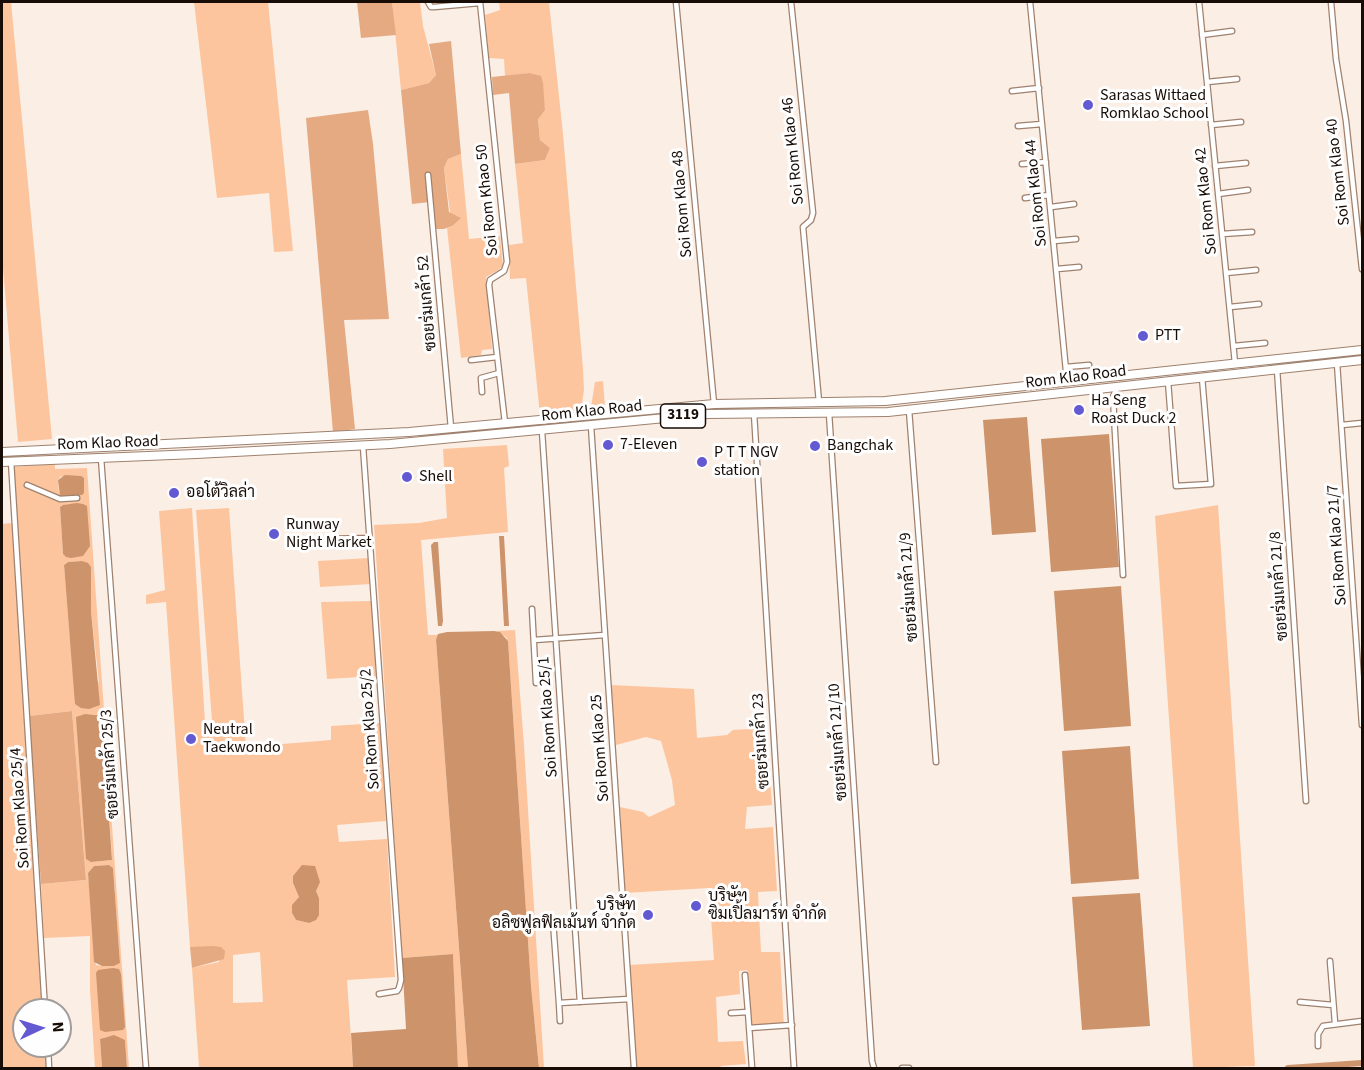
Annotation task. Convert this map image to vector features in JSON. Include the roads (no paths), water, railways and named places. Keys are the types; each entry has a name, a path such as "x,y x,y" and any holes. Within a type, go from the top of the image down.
{"main road":[{"name":"Rom Klao Road","path":"2,452 256,441 451,428 714,404 910,399 1362,351"},
{"name":"Rom Klao Road","path":"2,462 363,446 708,414 909,410 1362,360"}],"street":[{"path":"428,2 430,7 434,7 480,2"},
{"name":"Soi Rom Khao 50","path":"480,2 507,262 504,271 490,280 489,285 505,423"},
{"name":"Soi Rom Klao 48","path":"676,2 714,404"},
{"name":"Soi Rom Klao 46","path":"791,2 813,213 811,220 803,227 819,402"},
{"name":"Soi Rom Klao 44","path":"1030,2 1068,381"},
{"name":"Soi Rom Klao 42","path":"1199,2 1235,363"},
{"name":"Soi Rom Klao 40","path":"1332,2 1336,59 1362,268"},
{"path":"1202,35 1232,31"},
{"path":"1207,82 1237,79"},
{"path":"1012,91 1039,88"},
{"path":"1211,125 1241,122"},
{"path":"1018,126 1042,124"},
{"path":"1022,164 1046,162"},
{"path":"1215,166 1246,163"},
{"name":"ซอยร่มเกล้า 52","path":"428,176 451,428"},
{"path":"1218,194 1248,190"},
{"path":"1025,198 1049,195"},
{"path":"1051,207 1074,204"},
{"path":"1222,234 1252,232"},
{"path":"1054,241 1076,239"},
{"path":"1057,269 1078,267"},
{"path":"1226,273 1256,270"},
{"path":"1230,308 1259,304"},
{"path":"1234,346 1265,343"},
{"path":"471,360 497,357"},
{"name":"Soi Rom Klao 21/7","path":"1337,363 1362,725"},
{"path":"1066,367 1089,365"},
{"name":"ซอยร่มเกล้า 21/8","path":"1277,369 1306,801"},
{"path":"482,392 481,378 499,373"},
{"path":"1168,381 1176,486 1211,484 1202,377"},
{"path":"1117,387 1113,397 1124,575"},
{"name":"ซอยร่มเกล้า 21/9","path":"909,410 936,762"},
{"name":"ซอยร่มเกล้า 21/10","path":"829,412 870,1038 874,1068"},
{"name":"ซอยร่มเกล้า 23","path":"754,413 794,1068"},
{"path":"1342,425 1362,423"},
{"name":"Soi Rom Klao 25","path":"591,426 634,1068"},
{"name":"Soi Rom Klao 25/1","path":"542,431 580,1002"},
{"name":"Soi Rom Klao 25/2","path":"363,446 401,980 397,991 379,994"},
{"name":"ซอยร่มเกล้า 25/3","path":"101,458 146,1068"},
{"name":"Soi Rom Klao 25/4","path":"11,461 44,998"},
{"path":"27,485 60,499 77,498"},
{"path":"328,539 370,537"},
{"path":"532,609 536,682"},
{"path":"534,640 605,635"},
{"path":"553,921 560,1021"},
{"path":"1330,961 1335,1023"},
{"path":"745,975 752,1068"},
{"path":"559,1004 629,999"},
{"path":"1300,1002 1333,1005"},
{"path":"730,1013 748,1012"},
{"path":"1318,1046 1321,1028 1326,1024 1362,1021"},
{"path":"749,1028 792,1025"},
{"path":"902,1068 909,1068"}],"waterway":[{"path":"1288,1068 1362,1063"}],"place":[{"name":"Sarasas Wittaed Romklao School","path":"1088,105"},
{"name":"PTT","path":"1143,336"},
{"name":"Ha Seng Roast Duck 2","path":"1079,410"},
{"name":"7-Eleven","path":"608,445"},
{"name":"Bangchak","path":"815,446"},
{"name":"P T T NGV station","path":"702,462"},
{"name":"Shell","path":"407,477"},
{"name":"ออโต้วิลล่า","path":"174,493"},
{"name":"Runway Night Market","path":"274,534"},
{"name":"Neutral Taekwondo","path":"191,739"},
{"name":"บริษัท ซิมเปิ้ลมาร์ท จำกัด","path":"696,906"},
{"name":"บริษัท อลิซฟูลฟิลเม้นท์ จำกัด","path":"648,915"}]}
